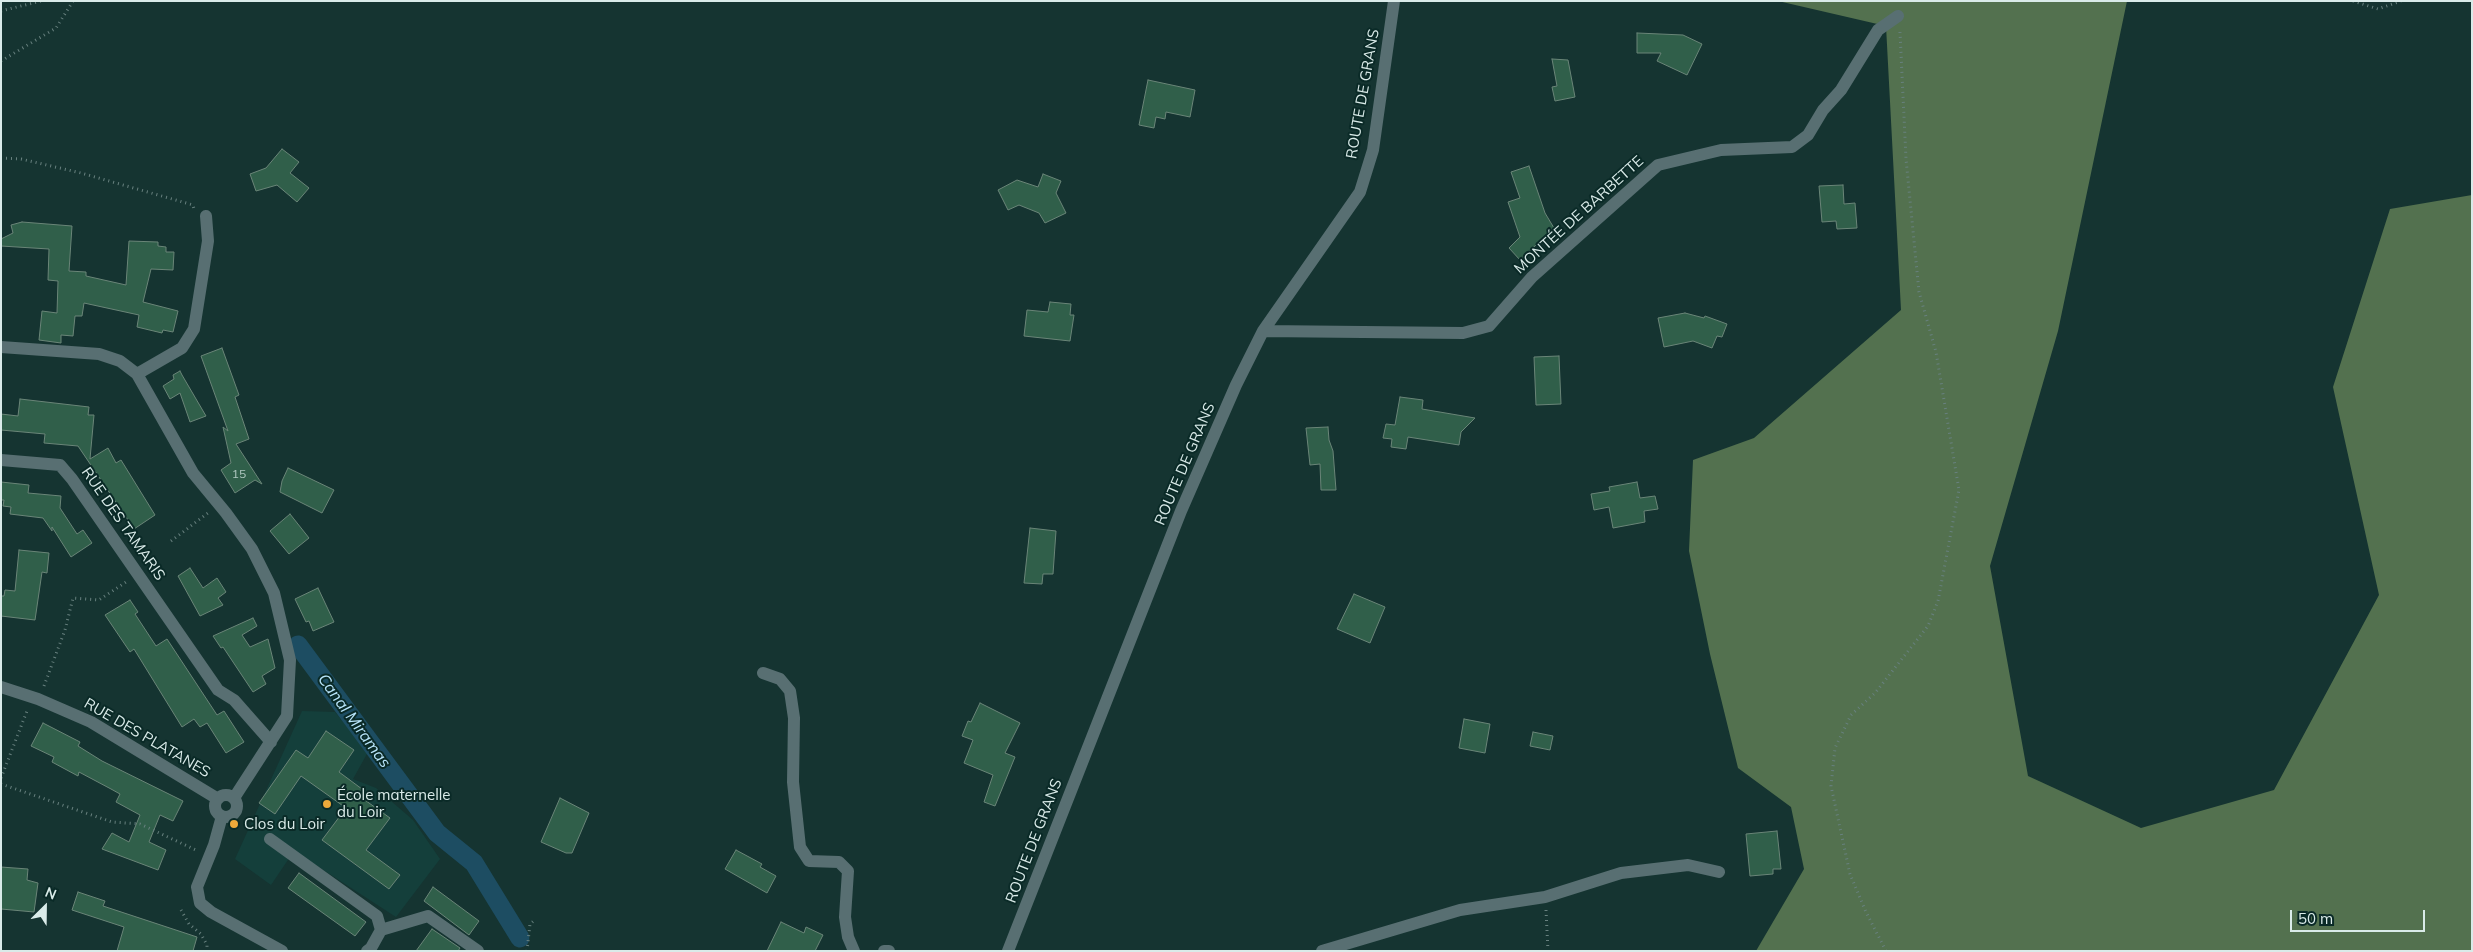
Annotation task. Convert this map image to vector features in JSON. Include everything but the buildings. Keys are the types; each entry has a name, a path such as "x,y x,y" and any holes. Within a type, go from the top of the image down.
{"street":[{"name":"ROUTE DE GRANS","path":"1008,951 1181,511 1236,385 1263,331 1360,192 1373,150 1394,1"},
{"name":"MONTÉE DE BARBETTE","path":"1263,331 1463,333 1489,326 1532,277 1658,165 1721,150 1792,147 1808,135 1823,110 1841,90 1878,30 1898,16"},
{"path":"137,374 182,348 194,329 208,241 201,215"},
{"path":"1,347 99,354 120,361 137,374 193,474 252,549 274,593 290,660 287,716 234,798"},
{"name":"RUE DES TAMARIS","path":"1,460 60,466 72,479 218,690 234,700 271,742"},
{"path":"763,673 780,679 790,691 794,718 793,782 800,847 809,861 839,862 848,871 845,917 848,937 854,951"},
{"name":"RUE DES PLATANES","path":"1,687 38,699 91,722 218,799"},
{"path":"224,795 234,798 237,810 229,817 222,816 216,808 218,799 224,795"},
{"path":"222,816 210,856 197,886 200,904 282,951"},
{"path":"270,839 377,916 381,930"},
{"path":"1322,951 1460,910 1544,897 1621,873 1688,865 1720,872"},
{"path":"367,951 371,948 381,930 428,916 478,951"},
{"path":"884,951 889,951"}],"path":[{"path":"1,11 40,1"},
{"path":"1,61 56,28 73,1"},
{"path":"2353,1 2378,9 2401,1"},
{"path":"1886,951 1866,912 1850,874 1831,786 1835,748 1851,715 1875,692 1928,626 1938,601 1959,490 1936,352 1919,292 1906,159 1902,54 1898,16"},
{"path":"1,158 21,159 81,173 193,205 201,215"},
{"path":"171,541 219,505"},
{"path":"1,778 29,705 38,699 65,630 73,598 99,600 126,584 132,565"},
{"path":"1,784 112,822 140,824 210,856"},
{"path":"1544,897 1548,951"},
{"path":"182,910 188,924 201,934 207,945 206,951"},
{"path":"527,951 530,924 536,919"}],"shaded area":[{"name":"École maternelle du Loir","path":"302,711 335,712 368,752 353,779 376,788 413,820 440,859 396,917 294,851 271,885 235,859"}],"green space":[{"path":"1778,1 2127,1 2058,331 1990,566 2028,776 2141,828 2274,790 2379,595 2333,387 2390,209 2472,195 2472,951 1756,951 1804,869 1791,807 1738,768 1710,654 1689,551 1693,460 1754,438 1901,310 1886,26"}],"waterway":[{"name":"Canal Miramas","path":"298,645 437,833 474,863 520,938"}],"place":[{"name":"École maternelle du Loir","path":"327,804"},
{"name":"Clos du Loir","path":"234,824"}]}
